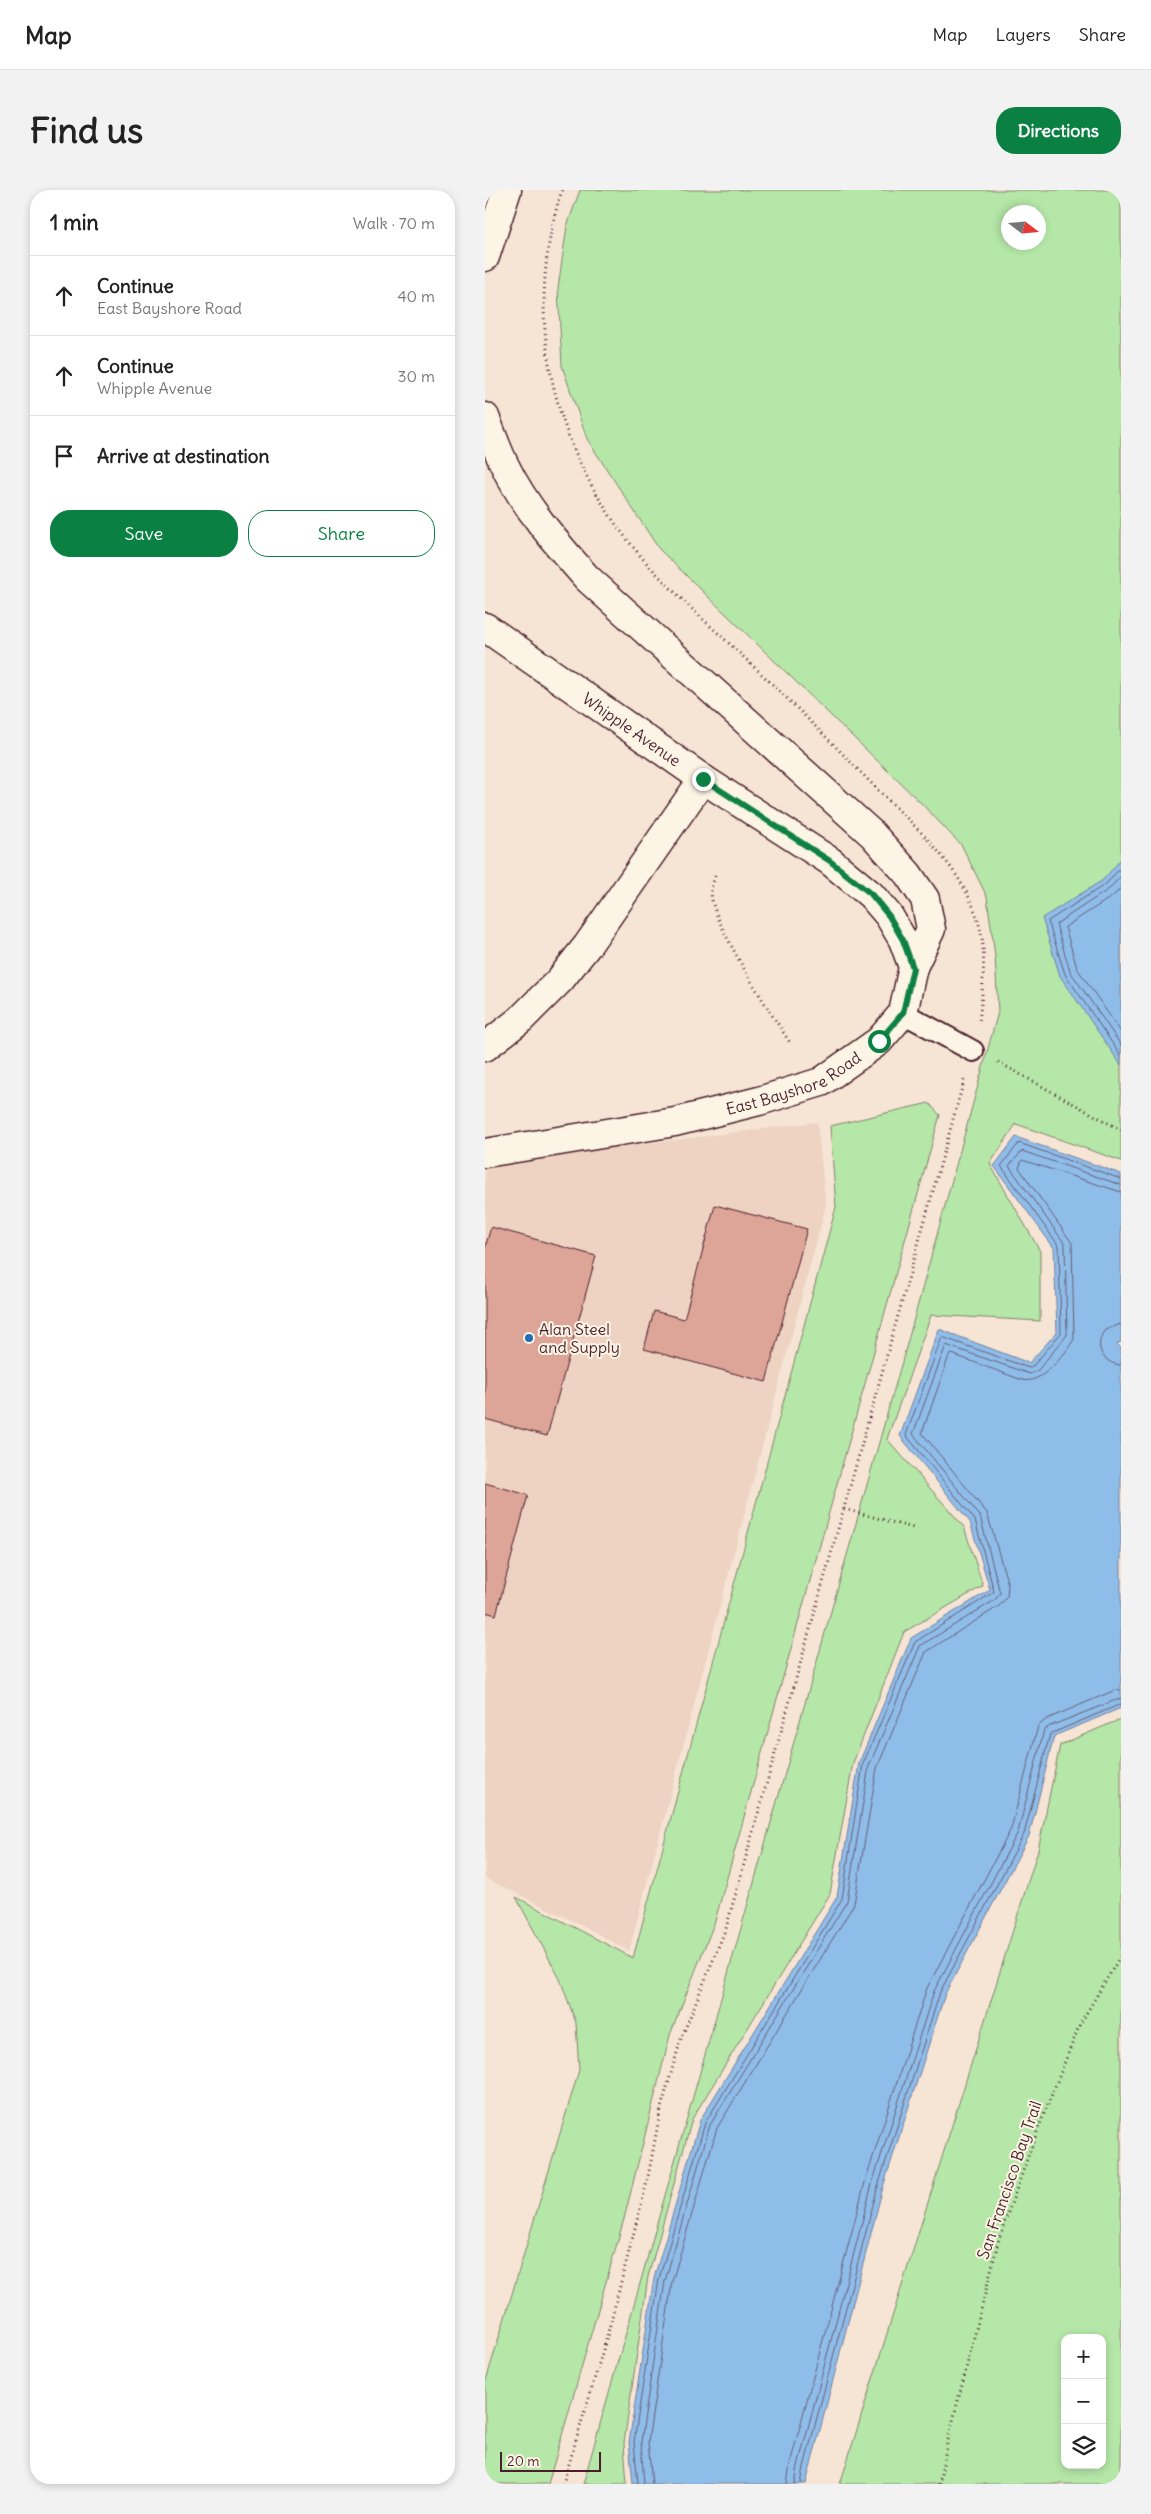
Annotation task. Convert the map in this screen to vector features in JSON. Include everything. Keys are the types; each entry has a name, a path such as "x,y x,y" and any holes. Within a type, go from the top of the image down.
{"main road":[{"path":"485,257 507,190"},
{"name":"East Bayshore Road","path":"485,418 504,464 529,506 556,543 587,578 872,834 908,874 925,899 931,929 913,968 903,1013 879,1041 821,1082 675,1122 485,1153"},
{"name":"Whipple Avenue","path":"485,626 703,779 830,861 871,894 889,916 903,940 913,968"},
{"path":"485,1047 521,1019 561,980 587,946 703,779"}],"lane":[{"path":"903,1013 973,1051"}],"path":[{"path":"562,190 552,221 545,272 545,336 553,394 572,446 597,494 626,537 655,572 792,702 923,835 948,863 965,888 981,928 983,989 979,1025 973,1051 726,1928 678,2048 661,2108 647,2182 606,2340 563,2484"},
{"path":"715,876 711,892 716,913 766,1008 791,1044"},
{"path":"973,1051 994,1060 1121,1130"},
{"path":"844,1509 917,1529"},
{"name":"San Francisco Bay Trail","path":"939,2484 947,2444 1000,2235 1038,2129 1080,2024 1121,1955"}],"shaded area":[{"path":"817,1122 826,1205 629,1951 589,1929 485,1878 485,1164"}],"green space":[{"path":"580,190 1121,190 1121,1161 1016,1124 990,1164 1040,1251 1040,1321 931,1315 887,1439 964,1527 983,1586 904,1632 853,1763 830,1894 692,2119 648,2277 624,2443 627,2484 583,2484 909,1337 998,1012 995,956 987,897 962,846 922,804 659,549 587,439 562,366 558,288 567,226"},
{"path":"929,1103 940,1115 715,1921 670,2035 624,2219 548,2484 485,2484 485,2384 579,2070 576,2023 560,1979 516,1897 633,1958 836,1207 830,1126"},
{"path":"1121,1719 1121,2484 840,2484 1038,1850 1060,1745"}],"water":[{"path":"1121,859 1121,1065 1060,976 1042,918 1103,880"},
{"path":"1016,1137 1121,1174 1121,1342 1117,1344 1121,1348 1121,1708 1054,1736 1029,1836 945,1994 883,2187 806,2484 633,2484 629,2442 654,2278 700,2120 837,1897 859,1763 911,1638 990,1590 970,1522 900,1436 939,1329 1029,1363 1057,1332 1054,1248 994,1166"}],"building":[{"path":"715,1205 807,1229 766,1382 644,1349 654,1311 684,1319"},
{"name":"Alan Steel and Supply","path":"491,1227 596,1256 547,1436 485,1419 485,1248"},
{"path":"485,1483 528,1495 496,1615 485,1612"}],"place":[{"name":"Alan Steel and Supply","path":"529,1338"}],"route":[{"path":"703,779 830,861 871,894 889,916 903,940 913,968 903,1013 879,1041"}]}
